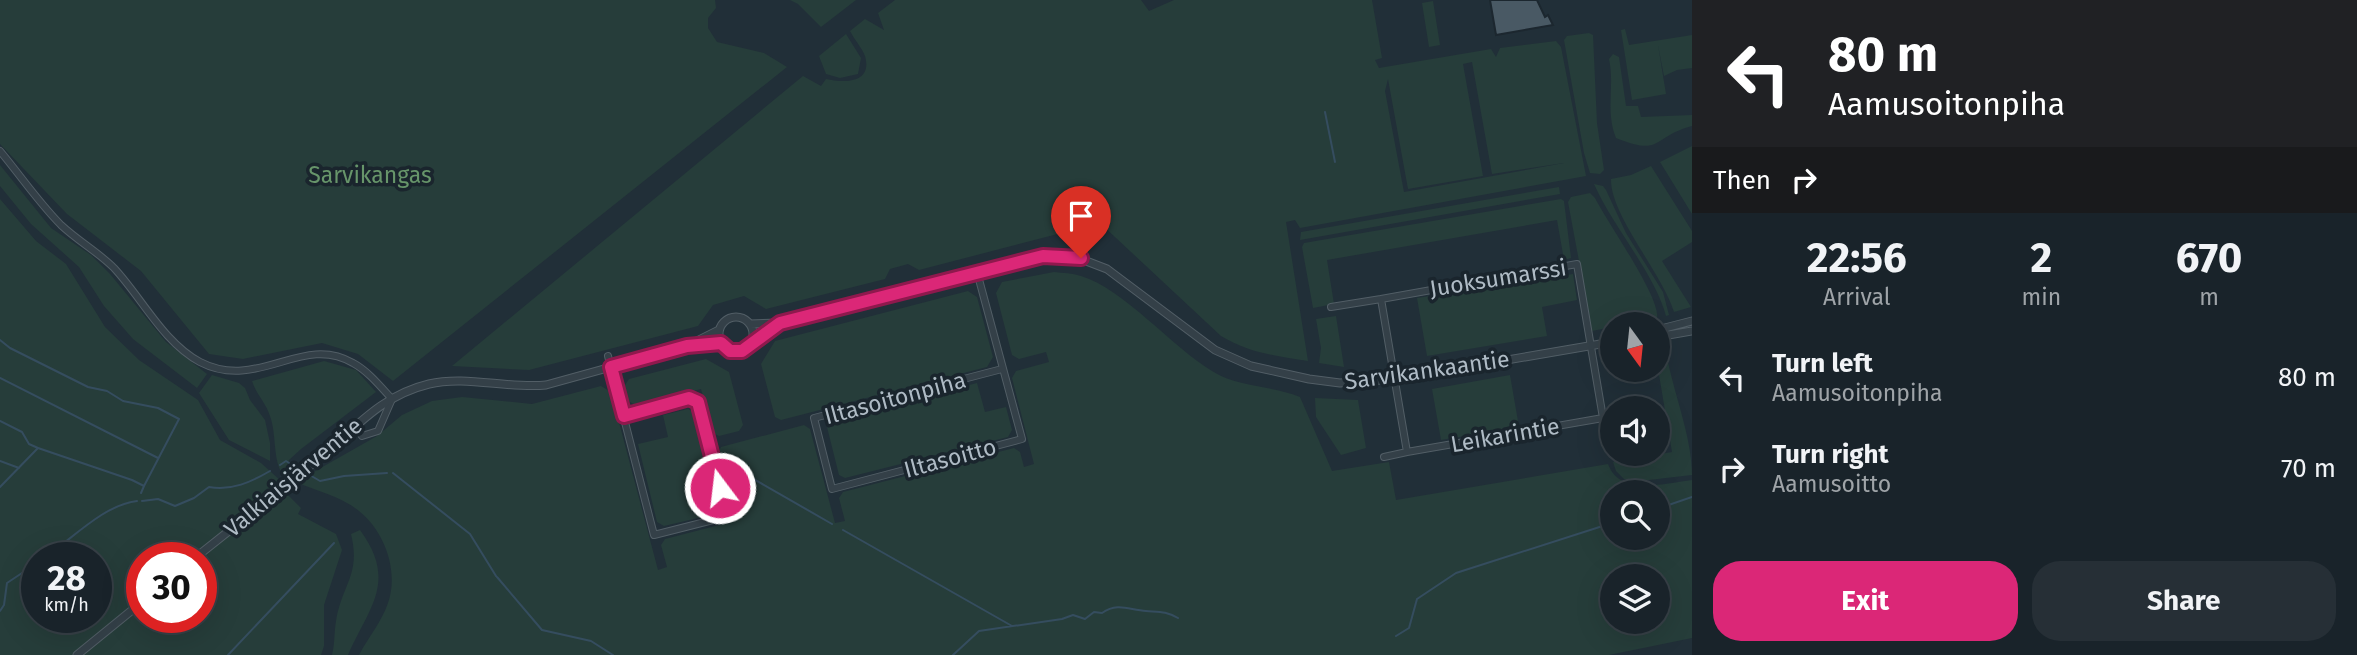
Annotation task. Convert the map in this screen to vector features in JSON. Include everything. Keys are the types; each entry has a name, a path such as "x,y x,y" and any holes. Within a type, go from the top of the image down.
{"street":[{"path":"0,151 60,223 116,270 170,337 198,361 214,368 243,373 311,353 339,356 367,374 392,399 378,431 362,436 355,424"},
{"name":"Sarvikankaantie","path":"687,346 719,330 722,324 733,317 740,317 750,324 780,323 1043,256 1081,258 1115,275 1215,350 1251,366 1340,383 1396,379 1600,344"},
{"name":"Juoksumarssi","path":"1331,307 1577,264 1590,345"},
{"name":"Iltasoitto","path":"832,489 1022,439 977,272"},
{"path":"1381,299 1407,452"},
{"path":"1670,327 1692,321"},
{"name":"Sarvikankaantie","path":"392,399 428,384 449,381 525,387 546,385 687,346 721,343 736,352 742,351 780,323"},
{"path":"750,324 753,333 751,343"},
{"path":"719,330 721,343"},
{"path":"1670,335 1692,331"},
{"path":"1590,345 1600,401"},
{"path":"608,356 654,535 722,518 725,514 698,402 689,398 624,416"},
{"name":"Iltasoitonpiha","path":"832,489 814,418 1002,369"},
{"name":"Valkiaisjärventie","path":"215,542 314,463 355,424 392,399"},
{"name":"Leikarintie","path":"1384,457 1600,419"},
{"path":"77,655 126,615"}],"green space":[{"name":"Sarvikangas","path":"0,0 715,0 716,8 708,18 708,28 717,42 764,53 787,67 393,381 358,354 322,343 243,359 209,354 141,271 67,214 0,144"},
{"path":"790,0 856,0 821,27 798,4"},
{"path":"895,0 1141,0 1149,11 1174,0 1372,0 1382,58 1375,60 1379,68 1491,49 1496,57 1500,48 1556,41 1561,47 1586,176 1300,228 1295,220 1286,222 1308,361 1252,350 1221,336 1100,223 919,270 908,264 890,269 885,279 766,309 744,296 713,305 698,326 529,370 452,366 803,76 821,86 826,79 848,81 861,77 865,72 865,56 850,31 865,19 884,30 878,13","holes":["1472,62 1492,174 1564,163 1404,192 1385,91 1388,79 1408,189 1483,176 1463,64"]},
{"path":"1433,1 1440,45 1429,47 1422,3"},
{"path":"1625,29 1629,45 1692,35 1692,68 1677,70 1664,76 1658,45 1666,94 1632,100 1621,30"},
{"path":"1589,33 1593,35 1597,123 1604,170 1600,174 1590,173 1584,153 1564,40 1567,36"},
{"path":"846,34 861,58 858,74 840,78 826,74 819,56"},
{"path":"1613,54 1619,57 1626,106 1638,106 1641,117 1692,115 1692,126 1650,145 1642,146 1616,138 1611,118 1609,59"},
{"path":"1692,146 1692,214 1660,162"},
{"path":"0,165 51,228 91,255 166,342 207,374 197,388 133,339 104,306 79,267 31,224 0,186"},
{"path":"1651,166 1692,231 1692,242 1662,261 1691,307 1674,312 1659,280 1627,227 1613,193 1611,179 1631,175"},
{"path":"1594,184 1603,186 1606,190 1626,233 1663,292 1668,312 1665,312 1653,284"},
{"path":"1559,187 1560,194 1300,240 1301,232"},
{"path":"1590,193 1595,198 1651,294 1656,312 1600,312 1600,329 1592,331 1568,202 1571,197"},
{"path":"0,199 36,241 66,264 105,327 139,360 198,400 220,440 261,463 281,481 286,493 301,508 298,514 336,534 342,550 324,605 324,646 321,655 0,655"},
{"path":"1561,199 1564,201 1571,258 1564,260 1557,220 1327,260 1334,304 1313,308 1302,247 1304,243"},
{"path":"1054,272 1078,275 1097,283 1131,305 1197,361 1222,377 1300,397 1332,471 1389,462 1396,500 1609,466 1621,480 1600,480 1600,550 1670,550 1670,483 1692,480 1692,638 1609,655 359,655 379,623 391,591 391,565 383,541 368,520 352,506 296,482 377,436 402,415 432,401 462,397 532,404 601,386 611,392 658,570 667,567 661,545 665,539 735,521 718,453 721,447 804,425 810,429 835,523 845,521 839,498 843,492 1014,448 1020,452 1024,467 1034,464 1012,378 1016,371 1049,362 1046,352 1019,359 1012,355 996,293 1002,282"},
{"path":"1573,274 1577,300 1542,307 1547,336 1427,356 1417,298"},
{"path":"968,291 977,297 993,357 987,367 781,420 775,417 761,364 775,341"},
{"path":"1336,316 1344,367 1319,363 1321,348 1316,319"},
{"path":"706,359 729,372 743,425 739,431 719,436 713,433 701,389 636,406 626,399 623,388 629,379"},
{"path":"324,361 356,370 376,392 289,460 284,477 276,455 270,416 252,381"},
{"path":"1670,371 1686,429 1692,475 1649,480 1624,479 1614,466 1670,466 1670,396 1663,396 1660,382 1670,382"},
{"path":"212,375 239,383 245,388 250,400 265,420 270,443 270,461 229,440 199,393"},
{"path":"1510,375 1519,427 1441,440 1432,389"},
{"path":"977,383 985,412 1006,407 1012,430 1008,437 845,478 839,475 827,427 830,421"},
{"path":"1315,398 1358,400 1366,448 1341,455 1316,417"},
{"path":"688,409 694,412 719,507 715,514 664,526 657,522 638,444 668,437 663,415"},
{"path":"360,530 377,565 376,594 348,655 332,655 335,625 354,560 351,534"}],"building":[{"path":"1490,0 1537,0 1545,17 1548,15 1553,25 1496,35"}],"waterway":[{"path":"1325,112 1335,162"},
{"path":"0,340 10,348 88,387 107,391 123,401 158,408 179,419 144,486"},
{"path":"0,378 158,458"},
{"path":"0,421 22,432 29,444 38,448"},
{"path":"0,487 38,448 132,480 144,486 141,493"},
{"path":"717,458 832,524"},
{"path":"0,461 19,468"},
{"path":"280,465 286,461 292,465"},
{"path":"142,501 158,499 175,506 194,498 209,487 241,485 270,471"},
{"path":"308,474 320,481 344,476 387,473"},
{"path":"393,473 470,534 496,576"},
{"path":"1670,505 1692,497"},
{"path":"65,542 112,509 137,501"},
{"path":"1396,636 1409,628 1417,599 1456,573 1600,527"},
{"path":"843,530 1012,626"},
{"path":"228,655 334,543"},
{"path":"0,611 4,605 7,583 21,574"},
{"path":"497,577 542,630 591,641 613,655"},
{"path":"953,655 979,631 1073,615 1085,619 1094,612 1102,613 1113,608 1163,612 1178,618"}],"route":[{"path":"720,488 698,402 689,398 624,416 611,367 687,346 721,343 730,351 742,351 780,323 1043,256 1081,258"}]}
